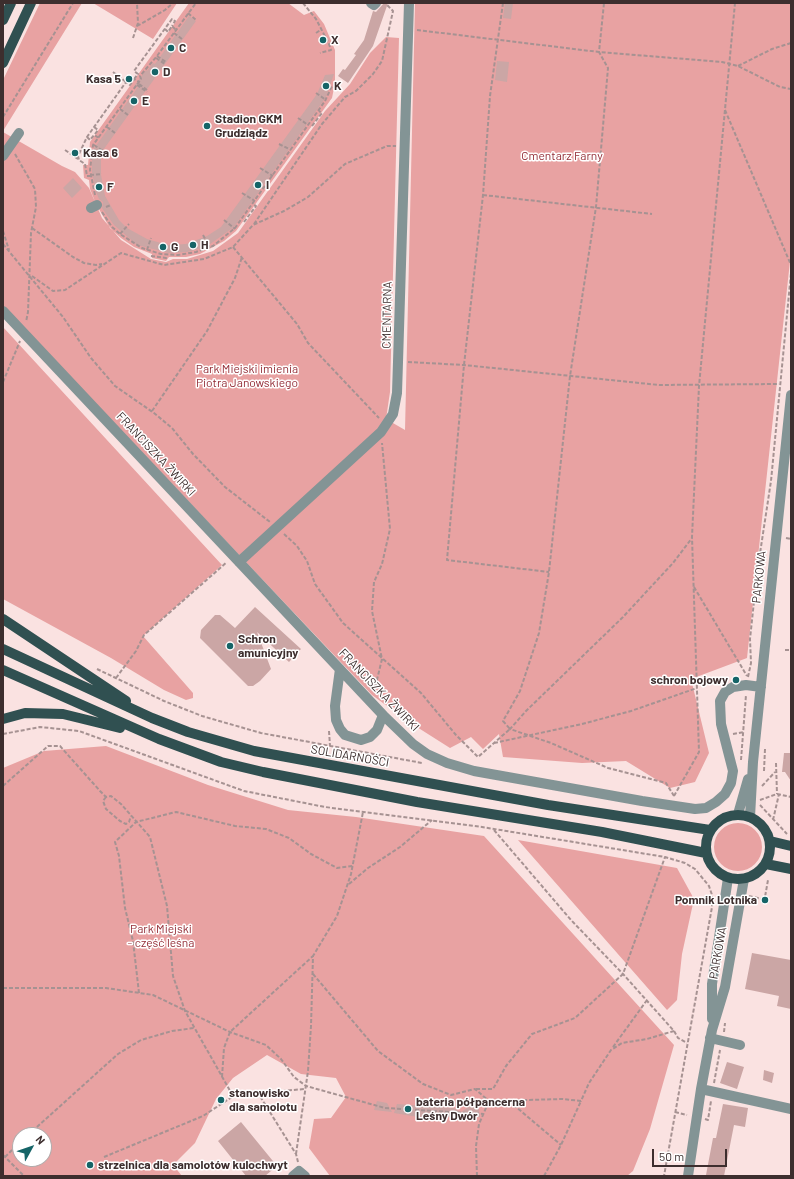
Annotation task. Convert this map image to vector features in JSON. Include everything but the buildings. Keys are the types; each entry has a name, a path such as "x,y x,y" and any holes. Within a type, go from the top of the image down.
{"main road":[{"path":"3,20 11,3"},
{"path":"3,63 31,3"},
{"path":"3,619 152,718"},
{"name":"SOLIDARNOŚCI","path":"3,649 152,718 188,732 254,751 548,805 710,830"},
{"path":"3,670 159,739 221,762 263,772 417,802 602,832 706,853"},
{"path":"3,719 25,713 63,714 88,719 159,739"},
{"path":"738,814 750,817 763,826 770,841 769,857 766,864 756,874 744,879 728,878 718,873 710,864 705,845 710,830 717,822 727,816 738,814"},
{"path":"770,841 791,846"},
{"path":"766,864 791,869"}],"street":[{"path":"372,3 374,5 376,3"},
{"name":"CMENTARNA","path":"236,559 277,527 384,429 393,414 397,393 409,3"},
{"path":"3,156 19,133"},
{"name":"FRANCISZKA ŻWIRKI","path":"3,311 383,715 413,744 447,763 480,772 642,801 673,800 695,809 706,808 725,794 731,783 733,771 721,724 720,701 725,692 732,687 747,681 761,687"},
{"name":"PARKOWA","path":"750,817 753,762 761,687 786,484 791,395"},
{"path":"340,669 335,706 336,720 340,729 345,735 361,740 370,737 377,730 383,715"},
{"name":"PARKOWA","path":"738,814 753,762"},
{"name":"PARKOWA","path":"711,1034 712,984 728,878"},
{"name":"PARKOWA","path":"688,1176 700,1089 711,1034 725,987 744,879"},
{"path":"711,1034 740,1046"},
{"path":"700,1089 791,1109"}],"path":[{"path":"3,117 73,3"},
{"path":"133,38 137,26 137,3"},
{"path":"137,26 165,10 173,3"},
{"path":"196,3 157,57 140,76 141,79 138,84 94,145 90,161 91,176 97,206 110,224 120,234 135,245 147,250 178,255 210,248 235,229 319,111 332,86"},
{"path":"303,3 322,29 330,50 320,53"},
{"path":"29,274 53,291 65,290 121,253 164,265 204,259 233,247 253,224 322,124 345,98 373,74 382,61 393,11 385,3"},
{"path":"504,3 490,96 483,195 464,365 447,560 549,572"},
{"path":"604,3 599,52 608,68 596,207 570,376 549,572 539,632 520,691 503,721 510,729 551,743 608,768 666,783 673,800"},
{"path":"673,800 699,752 692,537 700,386 735,3"},
{"path":"188,14 196,20"},
{"path":"114,72 130,85 138,74 134,71 172,19 175,21 168,32 165,29"},
{"path":"172,26 176,30"},
{"path":"316,33 322,29"},
{"path":"408,29 599,52 729,64 738,66 780,87 791,89"},
{"path":"174,33 182,39"},
{"path":"738,66 772,49 791,43"},
{"path":"157,57 165,63"},
{"path":"134,79 147,91"},
{"path":"79,160 78,156 87,137 126,82"},
{"path":"316,93 326,100"},
{"path":"120,109 128,115"},
{"path":"725,109 791,265"},
{"path":"312,126 322,112 319,111"},
{"path":"298,118 308,125"},
{"path":"87,137 90,140 98,130 94,127"},
{"path":"107,127 115,134"},
{"path":"94,135 99,138"},
{"path":"280,144 290,150"},
{"path":"94,145 103,151"},
{"path":"253,224 284,211 308,197 345,164 387,146 404,147"},
{"path":"3,382 23,332 28,312 32,228 36,207 35,189 10,147"},
{"path":"65,150 85,164 87,176 102,174"},
{"path":"260,168 272,176"},
{"path":"242,194 255,201"},
{"path":"483,195 652,214"},
{"path":"244,222 256,206 253,204"},
{"path":"224,220 235,229"},
{"path":"120,234 129,224"},
{"path":"32,228 73,257 96,265 103,264"},
{"path":"3,231 10,251"},
{"path":"203,236 210,248"},
{"path":"147,250 151,238"},
{"path":"177,242 178,255"},
{"path":"3,244 63,317 91,358 116,386 152,411 172,428 193,454 225,487 277,527 297,546 304,556 315,584 343,623 421,693 456,735 478,757 510,729 526,711 623,617 673,563 692,537"},
{"path":"233,247 297,324 308,343 384,429 384,453 390,529 382,564 374,582 372,611 382,659 372,703"},
{"path":"151,256 166,258 166,254"},
{"path":"152,411 207,331 235,278 242,257"},
{"path":"741,764 747,700 747,681 752,663 750,639 757,573 771,481 779,384 791,273"},
{"path":"398,362 464,365 659,385 700,386 779,384"},
{"path":"116,678 136,651 144,635 236,559"},
{"path":"694,586 747,681"},
{"path":"785,650 791,650"},
{"path":"493,743 603,719 697,688"},
{"path":"3,734 40,727 79,731 244,791 325,807 494,829 665,857 685,863 695,869 706,882 712,895 712,907 664,1176"},
{"path":"3,786 48,746 55,745 60,746 106,797"},
{"path":"773,821 778,794 776,763"},
{"path":"762,786 776,772"},
{"path":"791,797 778,794 757,802 773,821 791,837"},
{"path":"131,816 129,822 126,824 120,821 106,809 102,801 106,797 111,796 131,816 150,837 167,906 173,976 185,1010 233,1096"},
{"path":"139,993 133,940 125,908 119,856 115,842 136,822 176,812 201,816 235,826 266,829 289,838 311,854 337,868 353,866"},
{"path":"222,1078 224,1048 230,1032 313,956 337,916 353,866 363,812"},
{"path":"348,885 368,868 400,847 432,820"},
{"path":"494,829 571,920 647,1000 674,1030 678,1038 688,1043"},
{"path":"313,974 378,1051 423,1084 451,1095 474,1089 494,1089 506,1066 532,1034 576,1018 623,974 665,857"},
{"path":"749,896 762,899 765,897 768,880"},
{"path":"299,1174 296,1154 306,1089 311,1026 313,956"},
{"path":"3,988 106,988 153,995 230,1032 266,1045 281,1059 294,1076 306,1086 385,1108 483,1114"},
{"path":"544,1176 561,1146 589,1083 647,1000"},
{"path":"37,1127 118,1054 141,1040 172,1031 194,1028"},
{"path":"611,1050 622,1043 647,1039 674,1030"},
{"path":"104,1157 203,1116 241,1091 258,1093 306,1089"},
{"path":"474,1089 489,1101 563,1099 581,1101"},
{"path":"258,1093 296,1154"},
{"path":"508,1100 561,1146"},
{"path":"477,1176 476,1146 479,1124 489,1101"},
{"path":"12,1149 4,1156 24,1176"}],"green space":[{"path":"40,3 82,3 3,131 3,80"},
{"path":"93,3 177,3 153,39"},
{"name":"Stadion GKM Grudziądz","path":"189,3 288,3 304,15 314,11 324,24 335,50 335,83 332,98 236,231 224,241 200,254 186,257 169,257 166,261 152,258 152,254 134,247 110,228 96,204 90,189 89,180 84,178 83,165 88,165 90,142"},
{"path":"415,3 791,3 791,252 747,658 691,679 709,753 695,782 670,788 626,761 582,763 503,757 499,734 483,749 471,737 450,748 409,722 372,695 3,306 3,132 75,172 89,188 102,218 121,240 151,259 166,262 173,259 187,259 213,251 238,233 325,111 350,84 370,53 386,37 399,38 390,392 386,419 405,430"},
{"path":"3,327 222,565 143,636 193,693 193,698 186,700 164,690 111,658 3,599"},
{"name":"Park Miejski - część leśna","path":"106,746 208,785 288,810 356,817 484,836 674,1045 650,1129 633,1171 627,1176 330,1176 309,1148 314,1119 331,1118 346,1097 336,1078 301,1074 267,1055 233,1078 216,1099 195,1143 173,1165 182,1176 3,1176 3,768 44,751"},
{"path":"738,823 747,825 755,830 760,838 762,847 760,856 755,864 747,869 738,871 729,869 721,864 716,856 714,847 716,838 721,830 729,825"},
{"path":"518,840 677,868 694,899 682,954 677,1000 667,1010"}],"place":[{"name":"X","path":"323,40"},
{"name":"C","path":"171,48"},
{"name":"D","path":"155,72"},
{"name":"Kasa 5","path":"129,79"},
{"name":"K","path":"326,86"},
{"name":"E","path":"134,101"},
{"name":"Stadion GKM Grudziądz","path":"207,126"},
{"name":"Kasa 6","path":"75,153"},
{"name":"I","path":"258,185"},
{"name":"F","path":"99,187"},
{"name":"H","path":"193,245"},
{"name":"G","path":"163,247"},
{"name":"Schron amunicyjny","path":"230,646"},
{"name":"schron bojowy","path":"736,680"},
{"name":"Pomnik Lotnika","path":"765,900"},
{"name":"stanowisko dla samolotu","path":"221,1100"},
{"name":"bateria półpancerna Leśny Dwór","path":"408,1109"},
{"name":"strzelnica dla samolotów kulochwyt","path":"90,1165"}],"park label":[{"name":"Cmentarz Farny","path":"562,156"},
{"name":"Park Miejski imienia Piotra Janowskiego","path":"247,376"}]}
